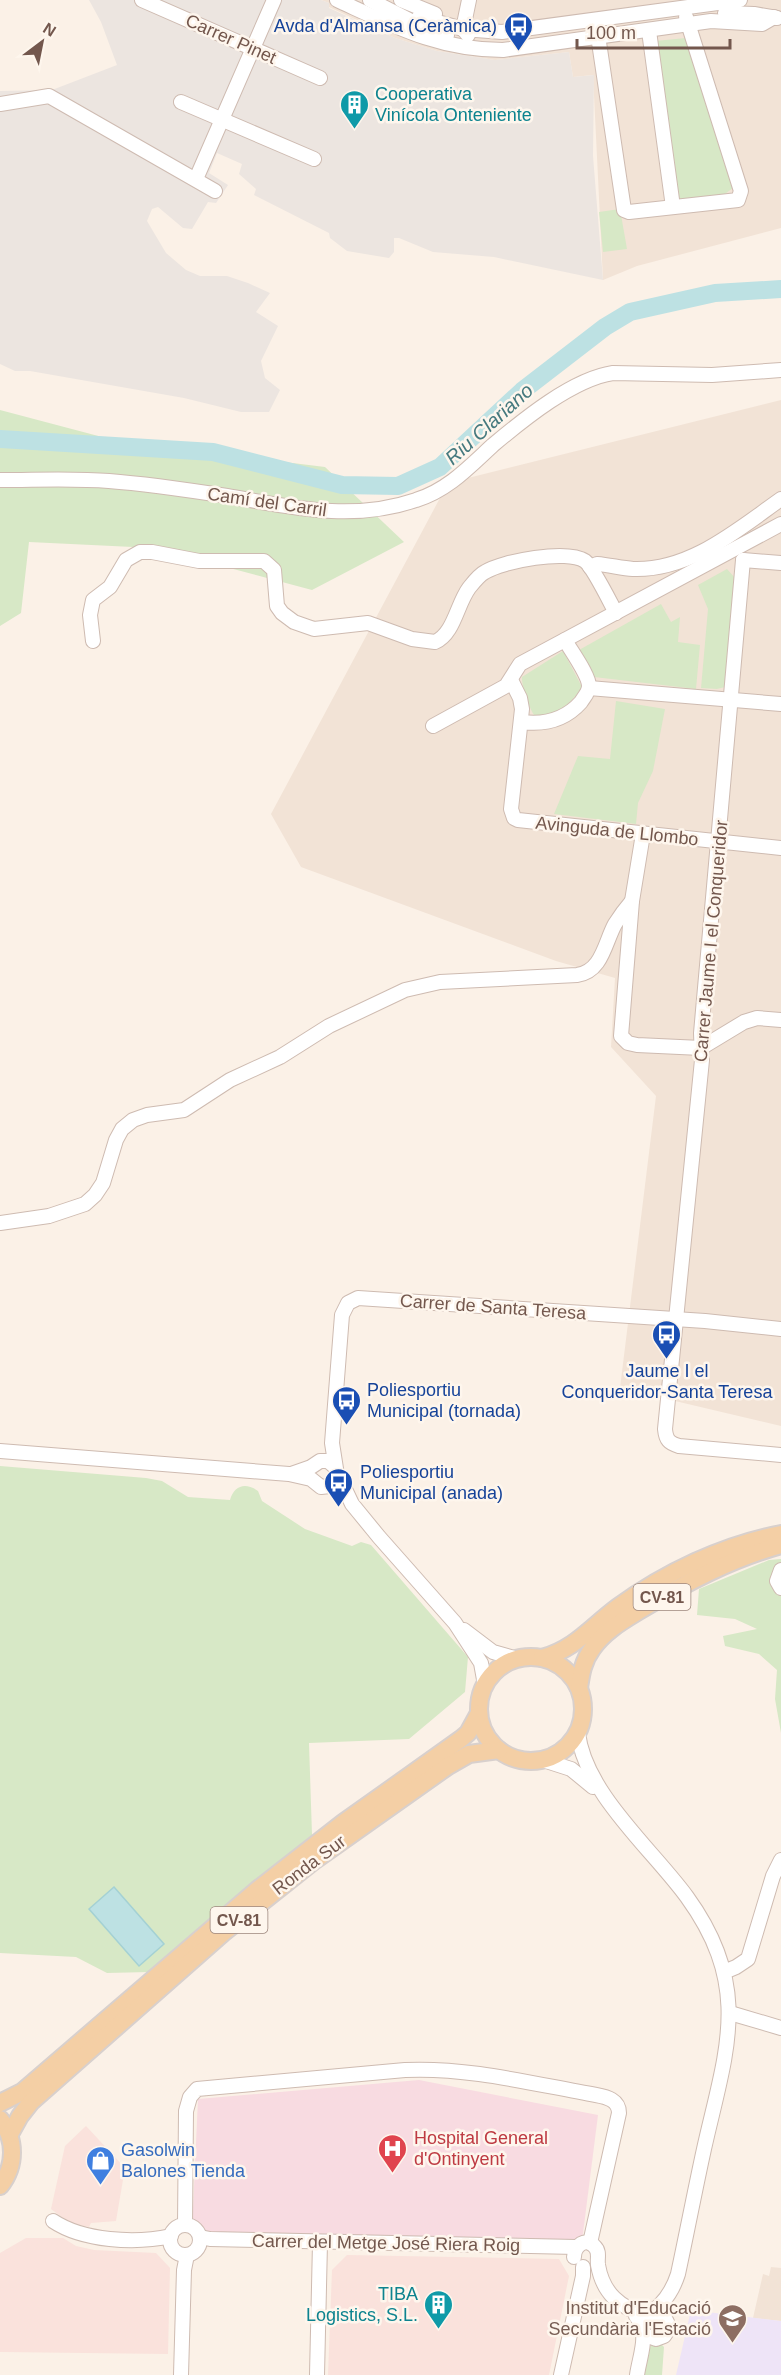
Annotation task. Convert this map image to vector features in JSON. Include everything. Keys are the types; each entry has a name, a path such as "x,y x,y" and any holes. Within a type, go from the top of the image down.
{"main road":[{"path":"712,1555 781,1527"},
{"name":"CV-81","path":"479,1713 480,1698 485,1685 498,1668 518,1659 542,1658 563,1651 632,1598 712,1555 759,1538 781,1534"},
{"name":"CV-81","path":"578,1733 584,1711 579,1688 587,1656 596,1643 619,1624 715,1568 750,1553 781,1545"},
{"path":"542,1658 564,1669 579,1688"},
{"path":"479,1713 482,1726 489,1739 499,1750"},
{"name":"Ronda Sur","path":"0,2103 22,2092 213,1926 296,1858 456,1743 468,1733 479,1713"},
{"path":"543,1760 557,1755 578,1733"},
{"name":"CV-81","path":"499,1750 520,1760 543,1760"},
{"name":"Ronda Sur","path":"10,2134 31,2102 267,1897 357,1828 442,1770 469,1754 499,1750"},
{"path":"0,2119 10,2134 11,2164 0,2186"}],"street":[{"name":"Carrer Pinet","path":"142,0 320,78"},
{"path":"196,179 274,0"},
{"path":"338,0 464,26 491,25 651,5 654,12"},
{"path":"370,0 437,33 491,46"},
{"path":"469,0 464,26 469,36 491,46"},
{"path":"691,22 741,191 738,200 629,213 624,210 598,34 602,23 641,18 654,12 698,3 740,0"},
{"path":"393,10 438,43 474,49 503,41 649,31 728,13 778,18"},
{"path":"598,34 691,22"},
{"path":"649,31 673,207"},
{"path":"0,104 49,96 215,191"},
{"path":"182,102 314,159"},
{"name":"Camí del Carril","path":"0,480 108,481 224,495 312,511 370,510 417,500 443,488 537,411 601,376 614,374 712,375 781,370"},
{"path":"590,567 597,564 657,567 689,557 714,546 781,499"},
{"path":"433,726 506,686 520,664 616,613 739,555 781,524"},
{"path":"93,641 90,615 93,600 110,587 126,560 141,552 199,561 264,561 274,570 279,610 294,622 314,629 368,623 425,642 435,642 444,636 461,599 487,571 527,560 550,557 576,558 587,563 616,613"},
{"path":"739,555 781,564"},
{"name":"Carrer Jaume I el Conqueridor","path":"739,555 731,700 701,1048 702,1060 665,1438 670,1444 679,1446 781,1455"},
{"path":"522,722 542,723 564,716 579,704 589,688 588,679 565,640"},
{"name":"Avinguda de Llombo","path":"511,680 520,698 522,722 512,809 514,818 781,848"},
{"path":"589,688 781,704"},
{"path":"643,834 632,901 621,1033 628,1043 701,1048 744,1022 757,1018 781,1020"},
{"path":"0,1223 49,1216 85,1204 104,1183 116,1140 122,1129 133,1120 147,1115 184,1110 230,1080 280,1057 336,1023 405,990 440,982 586,973 597,963 615,925 632,901"},
{"name":"Carrer de Santa Teresa","path":"485,1685 479,1659 455,1623 352,1504 343,1485 334,1477 332,1443 342,1315 345,1307 353,1299 363,1297 676,1321 705,1321 781,1329"},
{"name":"Carrer de Santa Teresa","path":"314,1469 332,1443"},
{"path":"0,1451 289,1474 314,1469 328,1461 334,1477 321,1488 314,1469"},
{"path":"781,1570 777,1581 781,1588"},
{"name":"Carrer de Santa Teresa","path":"455,1623 493,1652 518,1659"},
{"path":"578,1733 582,1757 606,1798"},
{"path":"543,1760 563,1765 578,1773 606,1798 688,1898 709,1934 728,1984 730,2013 723,2070 678,2274 666,2300 647,2325 637,2375"},
{"path":"724,1972 748,1959 773,1876 781,1860"},
{"path":"730,2013 781,2028"},
{"path":"185,2225 186,2111 190,2097 198,2088 435,2069 611,2099 616,2103 619,2113 584,2260 561,2375"},
{"path":"53,2221 67,2230 97,2238 171,2240"},
{"path":"185,2225 195,2229 204,2240 196,2251 185,2255 174,2250 171,2240 176,2228 185,2225"},
{"name":"Carrer del Metge José Riera Roig","path":"204,2240 320,2243 584,2260"},
{"path":"316,2375 320,2243"},
{"path":"181,2375 185,2255"},
{"path":"584,2260 616,2301 647,2325"}],"shaded area":[{"path":"89,0 321,0 329,3 329,8 395,38 437,51 495,60 569,52 573,77 594,75 593,156 603,280 494,257 433,252 399,238 394,238 394,252 389,258 347,251 330,238 329,233 254,195 256,189 239,174 242,164 217,153 209,173 228,185 216,203 208,202 192,229 183,228 158,207 152,209 147,221 166,253 186,270 200,276 227,276 270,293 256,312 278,326 261,361 265,378 280,390 269,412 241,412 184,398 30,371 15,371 0,364 0,91 52,90 117,65 101,22"},
{"path":"321,0 781,0 781,228 637,266 603,280 593,75 573,77 569,52 495,60 437,51 395,38 329,7 329,3"},
{"path":"781,400 781,1426 620,1388 656,1096 611,1047 615,978 556,961 301,867 271,814 448,483"},
{"name":"Hospital General d'Ontinyent","path":"419,2080 598,2115 582,2241 192,2232 198,2099"},
{"path":"86,2126 125,2168 116,2221 91,2223 89,2227 70,2223 51,2209 65,2146"},
{"path":"26,2238 63,2238 76,2246 94,2250 156,2253 170,2268 168,2354 0,2352 0,2253"},
{"path":"347,2255 559,2259 569,2276 549,2375 328,2375 332,2270"},
{"path":"771,2267 781,2268 781,2321 753,2318 763,2274 769,2276"},
{"name":"Institut d'Educació Secundària l'Estació","path":"691,2310 781,2321 781,2375 676,2375"}],"green space":[{"path":"686,38 733,188 722,196 678,200 655,41"},
{"path":"620,209 627,249 603,252 599,212"},
{"path":"0,410 121,442 325,467 404,542 312,590 154,548 29,542 21,613 0,626"},
{"path":"727,569 735,578 725,687 701,688 708,609 698,585"},
{"path":"661,604 671,622 680,617 678,642 700,645 696,689 594,677 579,650"},
{"path":"563,651 582,687 573,699 556,712 534,715 526,697 522,677"},
{"path":"616,701 665,709 653,771 638,803 636,824 554,814 578,756 610,759"},
{"path":"0,1466 146,1478 162,1481 188,1497 230,1500 234,1491 241,1486 254,1488 258,1491 262,1501 305,1529 352,1546 361,1542 371,1545 468,1657 465,1692 409,1739 309,1743 312,1835 149,1972 107,1973 76,1957 0,1953"},
{"path":"781,1559 781,1733 775,1699 777,1670 759,1654 725,1646 723,1636 757,1629 735,1619 697,1615 699,1589 769,1560"},
{"path":"658,2341 664,2347 662,2375 644,2375 645,2362 651,2345"}],"water":[{"path":"114,1887 164,1944 139,1966 89,1909"}],"waterway":[{"name":"Riu Clariano","path":"0,439 213,452 342,485 398,486 440,467 522,391 605,327 630,312 715,293 781,289"}],"place":[{"name":"Avda d'Almansa (Ceràmica)","path":"518,52"},
{"name":"Cooperativa Vinícola Onteniente","path":"354,130"},
{"name":"Jaume I el Conqueridor-Santa Teresa","path":"667,1360"},
{"name":"Poliesportiu Municipal (tornada)","path":"346,1426"},
{"name":"Poliesportiu Municipal (anada)","path":"339,1508"},
{"name":"Hospital General d'Ontinyent","path":"393,2174"},
{"name":"Gasolwin Balones Tienda","path":"100,2186"},
{"name":"TIBA Logistics, S.L.","path":"439,2330"},
{"name":"Institut d'Educació Secundària l'Estació","path":"732,2344"}]}
